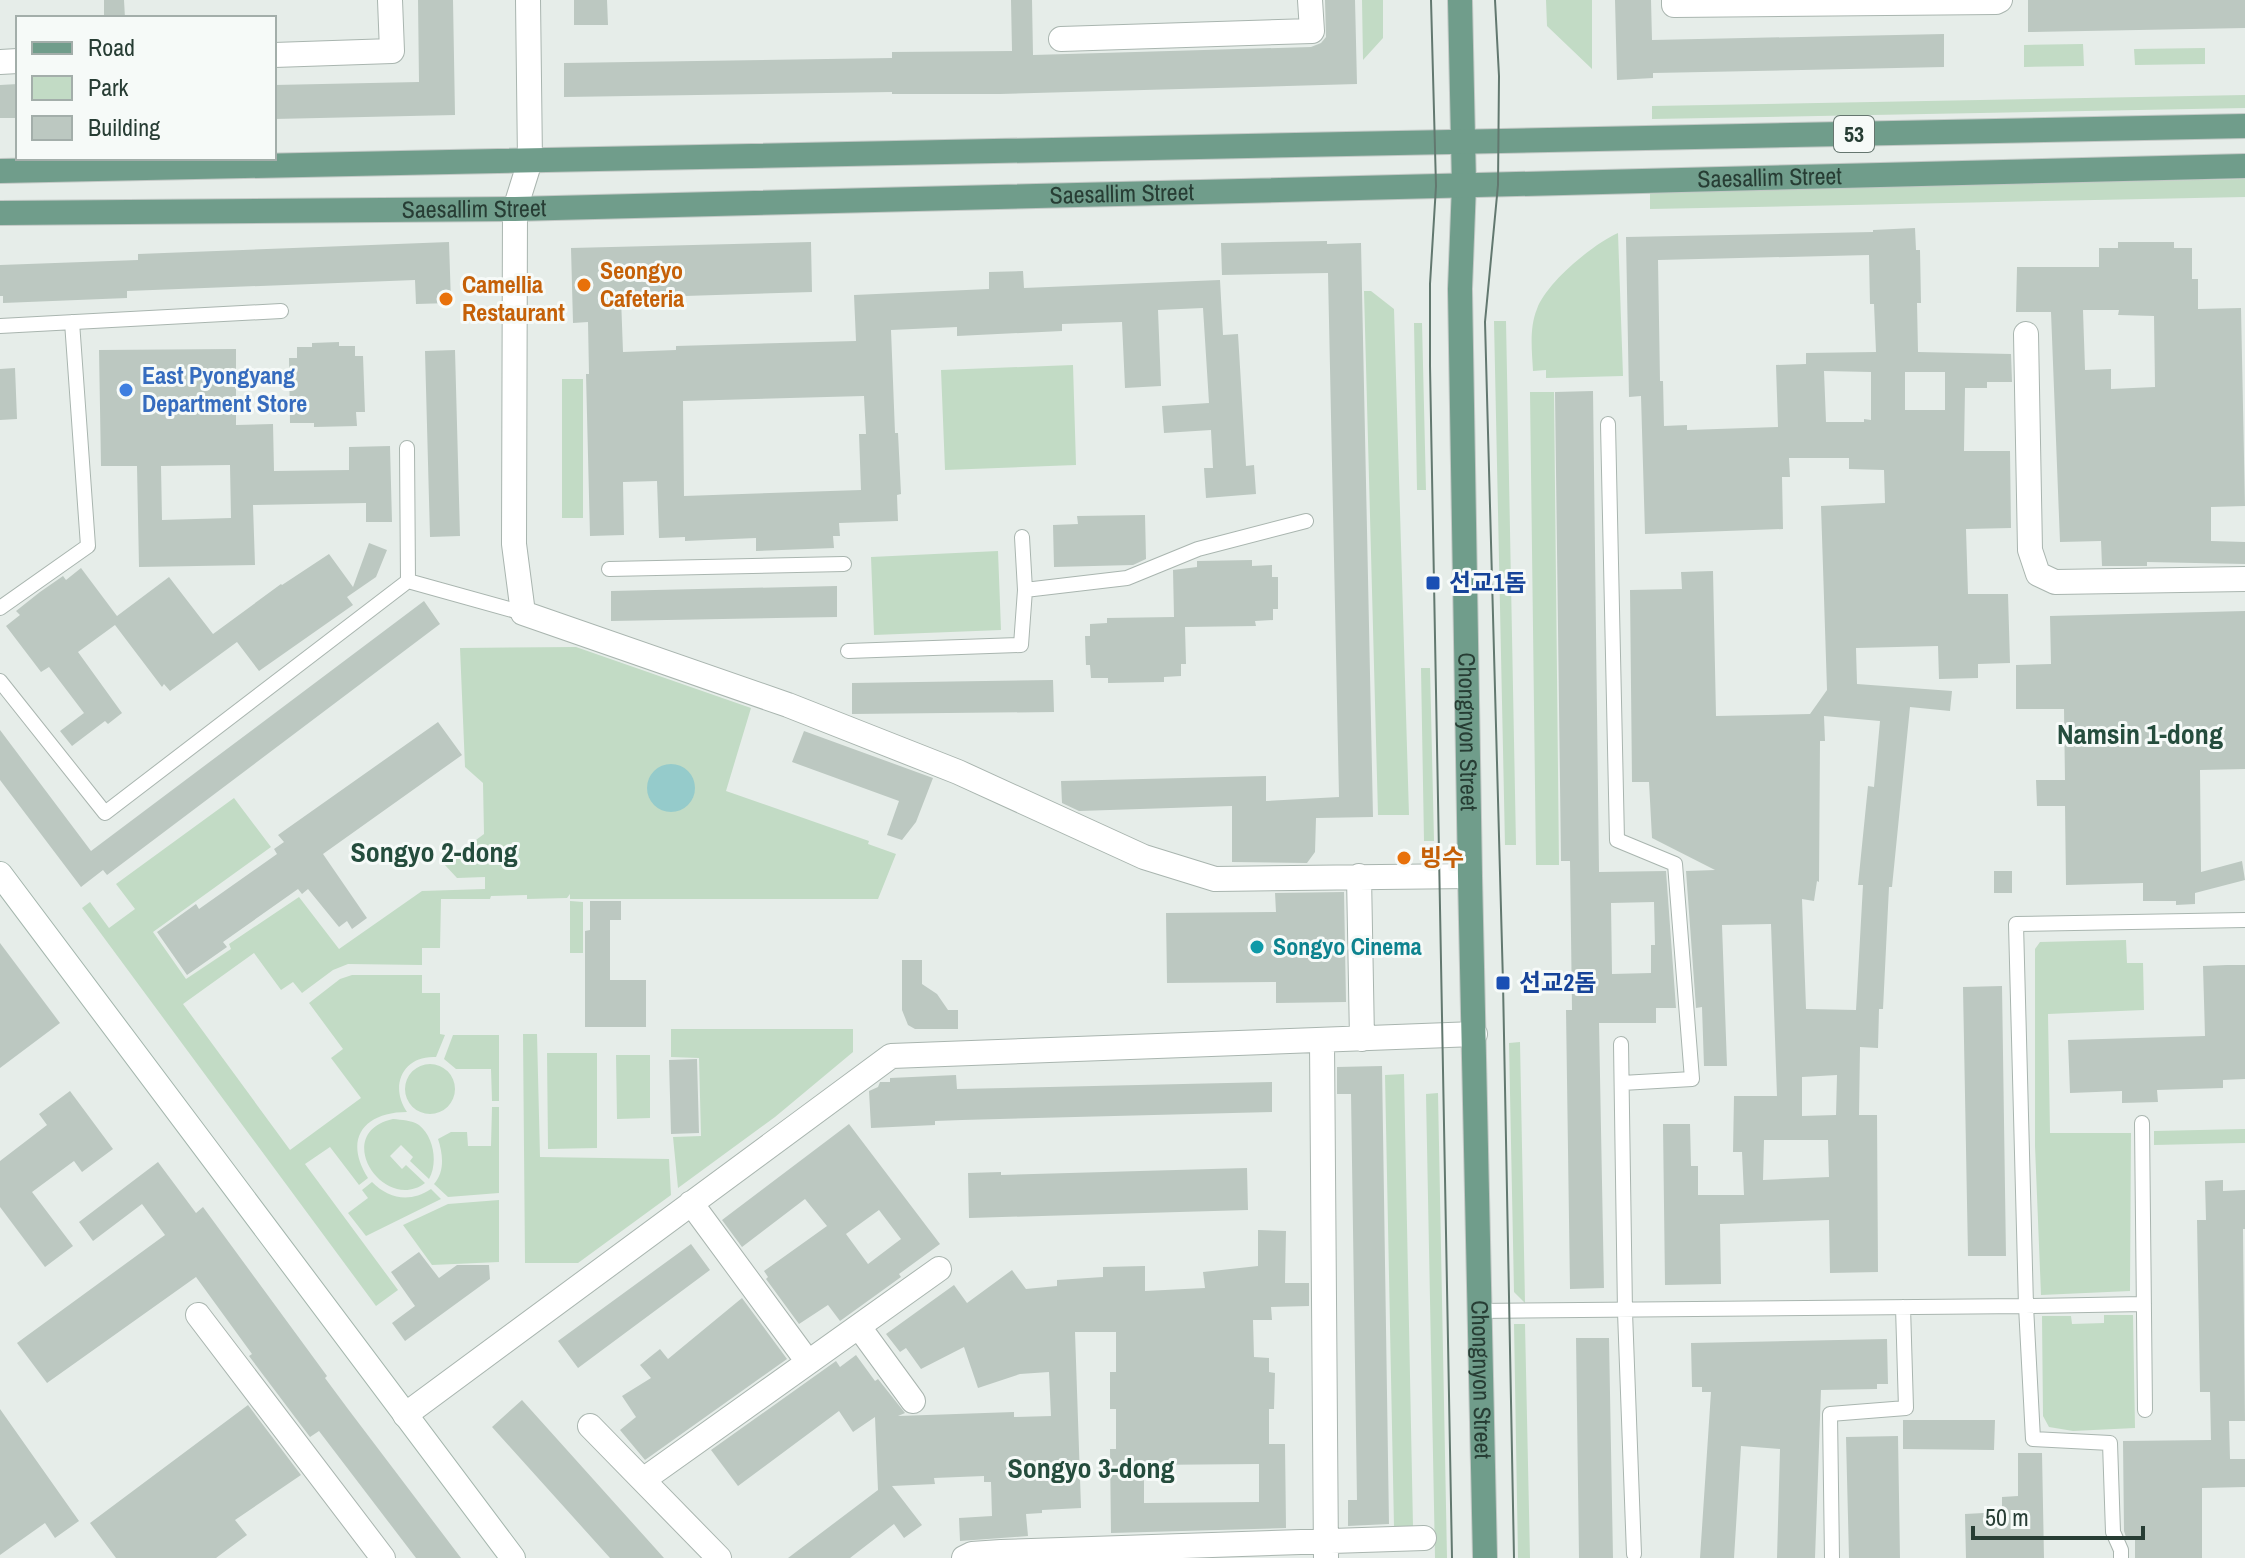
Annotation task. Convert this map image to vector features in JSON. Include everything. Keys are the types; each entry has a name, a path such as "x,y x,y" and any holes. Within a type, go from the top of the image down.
{"main road":[{"name":"Chongnyon Street","path":"1460,0 1464,185 1460,289 1485,1558"},
{"name":"Saesallim Street","path":"0,171 2245,126"},
{"name":"Saesallim Street","path":"0,213 515,209 2245,166"}],"street":[{"path":"276,55 392,51 390,0"},
{"path":"528,0 530,161 515,209 514,544 523,613 788,705 930,760 1144,857 1215,879 1470,876"},
{"path":"1061,39 1312,31 1310,0"},
{"path":"1674,0 1674,5 2000,0"},
{"path":"2026,334 2030,550 2038,574 2055,582 2245,579"},
{"path":"0,874 513,1558"},
{"path":"1359,876 1362,1039"},
{"path":"405,1415 891,1056 1475,1034"},
{"path":"1322,1042 1327,1549"},
{"path":"691,1203 808,1362"},
{"path":"643,1480 939,1269"},
{"path":"198,1315 383,1558"},
{"path":"859,1327 913,1401"},
{"path":"590,1426 719,1558"},
{"path":"964,1558 972,1554 1001,1552 1327,1549 1424,1538"}],"lane":[{"path":"0,326 281,311"},
{"path":"0,608 88,546 72,322"},
{"path":"1608,424 1617,840 1675,864 1692,1079 1622,1083"},
{"path":"407,448 408,581"},
{"path":"1025,590 1127,578 1198,549 1306,521"},
{"path":"848,651 1021,645 1025,590 1022,537"},
{"path":"609,569 844,564"},
{"path":"408,581 523,613"},
{"path":"0,681 105,813 408,581"},
{"path":"2121,1558 2113,1532 2110,1443 2033,1439 2026,1306 2016,924 2245,920"},
{"path":"1621,1044 1625,1312 1634,1554"},
{"path":"2142,1123 2145,1410"},
{"path":"1478,1311 1625,1312 2144,1304"},
{"path":"1832,1558 1830,1414 1906,1408 1903,1307"}],"green space":[{"path":"1362,0 1383,0 1383,38 1363,60"},
{"path":"1546,0 1592,0 1592,69 1547,26"},
{"path":"2083,44 2084,66 2024,67 2024,45"},
{"path":"2205,48 2205,64 2135,65 2134,49"},
{"path":"2245,95 2245,108 1652,119 1652,106"},
{"path":"2245,179 2245,197 1650,209 1650,191"},
{"path":"1618,233 1623,376 1546,378 1546,370 1533,371 1533,324 1542,299 1572,265"},
{"path":"1364,291 1371,291 1394,309 1409,815 1378,815"},
{"path":"1494,321 1506,321 1516,845 1505,845"},
{"path":"1414,323 1422,323 1426,490 1417,490"},
{"path":"1073,365 1076,465 945,470 941,370"},
{"path":"562,379 583,379 583,518 562,518"},
{"path":"1530,392 1554,392 1559,865 1536,865"},
{"path":"998,551 1001,630 874,635 871,557"},
{"path":"576,647 751,708 726,791 869,841 868,844 896,854 878,899 570,899 570,894 567,898 527,899 527,895 441,899 440,948 422,948 422,965 348,964 333,970 302,993 293,982 281,990 254,953 183,1004 290,1150 361,1098 331,1058 343,1049 309,1003 340,979 352,975 422,975 422,993 440,993 440,1034 445,1035 436,1057 415,1061 402,1074 399,1092 407,1112 379,1117 362,1130 358,1140 361,1164 368,1178 359,1185 330,1147 305,1164 398,1290 376,1306 82,908 90,902 109,928 135,909 116,884 234,798 271,847 153,932 186,979 231,949 229,944 299,897 339,949 422,891 485,889 485,877 457,878 444,864 484,834 483,783 465,767 460,648"},
{"path":"1421,668 1430,668 1434,841 1424,841"},
{"path":"570,901 583,902 583,953 570,953"},
{"path":"2126,940 2127,963 2143,963 2144,1010 2048,1014 2050,1133 2131,1133 2130,1291 2041,1295 2035,1146 2035,949 2040,942"},
{"path":"671,1029 853,1029 853,1052 775,1117 678,1188 673,1137 701,1136 699,1058 671,1057"},
{"path":"523,1034 537,1034 540,1157 669,1159 671,1195 578,1263 525,1263"},
{"path":"453,1035 499,1035 499,1101 492,1101 491,1069 456,1069 444,1059"},
{"path":"1520,1042 1525,1303 1514,1292 1509,1043"},
{"path":"547,1053 597,1053 597,1148 548,1149"},
{"path":"616,1055 650,1055 650,1118 617,1119"},
{"path":"430,1064 448,1071 455,1089 448,1107 430,1114 412,1107 405,1089 412,1071"},
{"path":"1404,1074 1413,1527 1394,1527 1385,1075"},
{"path":"1438,1093 1447,1558 1435,1558 1426,1094"},
{"path":"492,1107 499,1107 499,1193 448,1197 434,1184 442,1163 438,1139 451,1132 467,1132 468,1146 491,1146"},
{"path":"393,1119 419,1125 428,1136 433,1150 429,1179 410,1161 413,1157 401,1145 390,1156 402,1169 406,1165 425,1183 409,1190 394,1188 380,1180 370,1168 365,1154 366,1139 375,1127"},
{"path":"2245,1129 2245,1143 2154,1145 2154,1131"},
{"path":"372,1182 385,1192 400,1197 415,1196 431,1189 441,1199 366,1236 348,1213 368,1198 362,1190"},
{"path":"499,1200 499,1262 432,1265 403,1225 448,1204"},
{"path":"2104,1315 2133,1315 2135,1428 2073,1431 2049,1427 2043,1416 2042,1316 2071,1316 2072,1324 2104,1323"},
{"path":"1514,1324 1525,1324 1530,1558 1518,1558"}],"water":[{"path":"671,764 680,765 688,771 694,779 694,797 688,805 680,811 671,812 662,811 654,805 648,797 647,788 648,779 654,771 662,765"}],"building":[{"path":"104,0 124,0 125,16 104,16"},
{"path":"418,0 453,0 455,115 276,119 276,85 419,82"},
{"path":"574,0 607,0 608,25 574,25"},
{"path":"1011,0 1032,0 1033,55 1311,47 1326,37 1325,0 1355,0 1357,84 1000,94 892,92 564,97 564,63 892,58 892,52 1012,51"},
{"path":"1615,0 1651,0 1652,40 1944,34 1944,67 1653,73 1653,78 1617,80"},
{"path":"2028,0 2245,0 2245,28 2028,32"},
{"path":"16,84 16,118 0,118 0,85"},
{"path":"1915,228 1916,250 1920,250 1918,352 2011,354 2012,382 1987,382 1987,388 1965,388 1964,451 2010,451 2011,528 1966,529 1968,594 2008,594 2010,663 1978,664 1978,678 1939,679 1938,646 1856,648 1857,684 1952,691 1950,711 1910,707 1892,887 1889,887 1878,1048 1860,1047 1859,1115 1877,1115 1878,1272 1830,1273 1829,1220 1720,1224 1721,1284 1665,1285 1663,1124 1690,1124 1691,1166 1698,1166 1698,1195 1744,1195 1742,1152 1733,1152 1734,1096 1777,1096 1771,924 1722,925 1727,1066 1704,1066 1702,1007 1696,1008 1686,871 1715,870 1652,838 1649,782 1632,782 1630,590 1682,589 1681,572 1713,571 1716,716 1810,714 1827,690 1821,506 1885,503 1884,470 1849,469 1849,458 1789,458 1790,477 1782,477 1783,529 1645,534 1641,396 1629,397 1626,237","holes":["1869,255 1870,304 1874,304 1876,352 1806,353 1806,364 1776,365 1778,427 1687,430 1687,425 1664,426 1658,260","1824,371 1871,372 1871,420 1864,419 1864,422 1826,422","1905,372 1945,372 1945,410 1905,410","1824,716 1880,721 1874,787 1868,786 1858,885 1863,885 1856,1010 1806,1009 1802,899 1814,901 1819,882 1820,741 1825,741","1837,1075 1836,1115 1802,1116 1802,1077","1764,1140 1828,1140 1829,1177 1763,1180"]},
{"path":"1327,241 1327,244 1361,243 1373,817 1316,818 1315,852 1307,863 1232,862 1232,806 1079,811 1062,803 1061,781 1266,776 1266,801 1339,797 1328,273 1222,275 1221,243"},
{"path":"449,242 451,303 416,304 415,280 127,291 127,298 3,303 3,296 0,296 0,265 138,260 138,254"},
{"path":"811,242 812,292 621,298 623,352 676,350 676,346 856,341 854,295 989,289 989,272 1023,271 1024,288 1220,280 1223,335 1238,334 1246,466 1254,465 1256,494 1206,498 1204,468 1213,468 1211,430 1164,433 1162,406 1209,403 1203,308 1158,310 1161,386 1125,388 1122,322 1062,324 1062,331 957,336 957,327 891,330 901,494 897,495 898,521 839,523 840,536 833,536 834,548 756,551 756,538 685,541 685,537 659,538 657,481 623,482 624,535 590,536 586,374 589,374 588,322 573,323 571,248","holes":["864,396 866,434 859,434 861,490 684,496 683,401"]},
{"path":"2118,242 2174,242 2174,248 2192,248 2192,279 2198,279 2198,309 2241,308 2245,506 2211,507 2211,541 2245,542 2245,564 2147,562 2147,566 2102,566 2101,541 2060,542 2051,312 2016,312 2017,267 2099,267 2099,248 2118,248","holes":["2083,310 2119,310 2118,315 2154,316 2155,387 2111,389 2111,369 2085,370"]},
{"path":"339,342 339,346 355,346 355,356 363,356 365,412 356,412 357,426 314,427 314,423 290,423 289,358 297,358 297,347"},
{"path":"236,349 236,425 273,424 274,471 349,470 349,447 390,446 392,522 366,522 366,503 253,505 255,565 139,567 137,466 101,466 99,350","holes":["230,465 231,518 162,520 161,466"]},
{"path":"455,350 460,536 430,537 425,351"},
{"path":"15,368 17,419 0,420 0,369"},
{"path":"1593,391 1599,872 1666,871 1676,1008 1656,1008 1656,1023 1599,1023 1604,1288 1570,1289 1566,1010 1572,1010 1570,861 1561,861 1555,392","holes":["1654,902 1655,945 1651,945 1651,973 1612,974 1611,903"]},
{"path":"1145,515 1146,559 1133,565 1054,567 1053,525 1078,524 1077,516"},
{"path":"369,543 387,550 376,577 347,597 353,605 259,671 237,642 170,691 164,684 162,687 115,625 78,652 122,713 108,724 105,721 72,746 60,731 84,713 49,667 41,672 6,626 20,615 16,611 40,592 63,576 66,580 81,568 117,616 169,577 213,634 281,584 329,554 353,587"},
{"path":"1252,560 1252,566 1272,565 1272,577 1278,577 1278,609 1273,609 1273,620 1255,621 1256,626 1185,627 1186,664 1181,664 1181,676 1164,677 1164,682 1108,683 1108,678 1091,678 1090,665 1086,665 1085,636 1090,636 1090,624 1107,623 1107,618 1174,617 1173,570 1197,567 1197,561"},
{"path":"837,586 837,617 611,621 611,591"},
{"path":"424,601 440,624 107,875 103,870 81,887 0,780 0,730 91,851"},
{"path":"2245,611 2245,769 2200,770 2201,872 2242,861 2245,880 2195,893 2195,904 2176,905 2176,901 2143,901 2143,883 2066,885 2065,806 2037,806 2036,780 2065,780 2064,709 2016,709 2016,665 2051,664 2050,616"},
{"path":"1053,680 1054,712 852,714 852,683"},
{"path":"438,722 462,755 323,854 367,918 352,929 347,921 339,927 308,889 302,894 298,889 223,942 227,947 187,975 157,932 196,904 199,909 277,854 274,849 284,842 278,835"},
{"path":"804,731 933,778 916,822 902,840 887,835 899,801 792,762"},
{"path":"1994,871 2012,871 2012,893 1994,893"},
{"name":"Songyo Cinema","path":"1344,892 1346,1002 1276,1003 1276,982 1167,983 1166,913 1276,912 1275,893"},
{"path":"590,901 621,901 621,920 610,920 610,980 646,980 646,1027 585,1027 585,931 590,930"},
{"path":"0,943 60,1023 0,1068"},
{"path":"902,960 922,960 922,984 937,994 948,1010 958,1010 958,1029 915,1029 908,1025 902,1010"},
{"path":"2245,965 2245,1079 2223,1080 2223,1088 2157,1090 2158,1102 2122,1103 2122,1091 2070,1093 2068,1040 2205,1036 2203,966"},
{"path":"2002,986 2006,1256 1968,1256 1963,987"},
{"path":"697,1059 699,1133 671,1134 669,1060"},
{"path":"1382,1066 1389,1524 1348,1526 1348,1500 1357,1500 1351,1094 1337,1094 1337,1067"},
{"path":"956,1075 957,1089 1272,1082 1272,1112 935,1121 935,1125 871,1128 869,1091 878,1087 880,1082 890,1082 890,1078"},
{"path":"70,1091 113,1149 82,1172 74,1161 32,1192 73,1246 45,1267 0,1207 0,1161 47,1125 39,1114"},
{"path":"849,1124 940,1244 840,1321 828,1305 799,1324 766,1279 768,1277 764,1271 827,1226 805,1199 742,1247 722,1220","holes":["879,1210 901,1239 868,1264 846,1234"]},
{"path":"158,1162 196,1213 203,1207 327,1376 325,1378 461,1558 416,1558 319,1431 310,1437 249,1356 252,1354 196,1277 47,1383 17,1343 165,1235 142,1204 93,1241 79,1222"},
{"path":"1247,1168 1248,1210 969,1218 968,1173 1001,1172 1001,1175"},
{"path":"2223,1180 2223,1191 2245,1190 2245,1421 2229,1421 2230,1459 2245,1459 2245,1487 2202,1488 2202,1558 2135,1558 2135,1537 2126,1537 2124,1531 2123,1441 2211,1440 2210,1392 2200,1392 2197,1220 2206,1220 2205,1181"},
{"path":"1258,1230 1286,1231 1285,1283 1309,1283 1309,1306 1271,1307 1272,1320 1253,1320 1254,1357 1269,1358 1269,1372 1275,1373 1274,1409 1269,1409 1269,1444 1285,1444 1286,1528 1111,1533 1110,1449 1116,1449 1116,1409 1110,1409 1110,1372 1116,1372 1116,1332 1075,1332 1081,1508 1026,1514 1028,1536 960,1541 959,1518 992,1516 991,1482 984,1482 984,1476 934,1478 935,1484 892,1486 922,1525 904,1538 894,1524 850,1558 788,1558 878,1490 875,1417 853,1432 839,1411 738,1486 711,1450 836,1361 840,1367 856,1355 905,1413 898,1416 1014,1412 1014,1417 1051,1416 1049,1372 1020,1374 978,1388 964,1347 921,1369 906,1348 900,1352 886,1334 954,1285 967,1303 1012,1270 1026,1289 1057,1286 1057,1280 1103,1277 1103,1267 1145,1266 1145,1291 1205,1288 1203,1272 1258,1266","holes":["1259,1464 1259,1502 1144,1503 1144,1465"]},
{"path":"691,1244 710,1270 578,1368 558,1341"},
{"path":"419,1252 439,1278 457,1265 489,1265 490,1279 405,1341 392,1323 415,1306 391,1272"},
{"path":"742,1298 787,1359 645,1460 620,1430 636,1417 622,1396 651,1378 640,1365 660,1349 668,1359"},
{"path":"1576,1338 1609,1338 1613,1558 1579,1558"},
{"path":"1887,1339 1888,1384 1877,1384 1877,1389 1821,1390 1815,1558 1777,1558 1780,1449 1741,1446 1734,1558 1700,1558 1711,1392 1702,1392 1702,1387 1692,1387 1691,1343"},
{"path":"522,1400 664,1558 610,1558 492,1427"},
{"path":"248,1405 301,1475 235,1520 247,1535 216,1558 116,1558 90,1523"},
{"path":"0,1409 79,1521 55,1538 45,1523 0,1555"},
{"path":"1903,1420 1995,1420 1994,1450 1903,1449"},
{"path":"1898,1436 1900,1558 1849,1558 1846,1437"},
{"path":"2018,1453 2042,1453 2044,1558 1966,1558 1965,1514 2002,1512 2002,1497 2018,1496"}],"tram line":[{"path":"1431,0 1436,186 1430,284 1430,366 1452,1558"},
{"path":"1495,0 1499,76 1498,185 1485,322 1503,983 1514,1558"}],"place":[{"name":"Seongyo Cafeteria","path":"584,285"},
{"name":"Camellia Restaurant","path":"446,299"},
{"name":"East Pyongyang Department Store","path":"126,390"},
{"name":"선교1돔","path":"1433,583"},
{"name":"빙수","path":"1404,858"},
{"name":"Songyo Cinema","path":"1257,947"},
{"name":"선교2돔","path":"1503,983"}],"district":[{"name":"Namsin 1-dong","path":"2140,734"},
{"name":"Songyo 2-dong","path":"434,852"},
{"name":"Songyo 3-dong","path":"1091,1468"}]}
